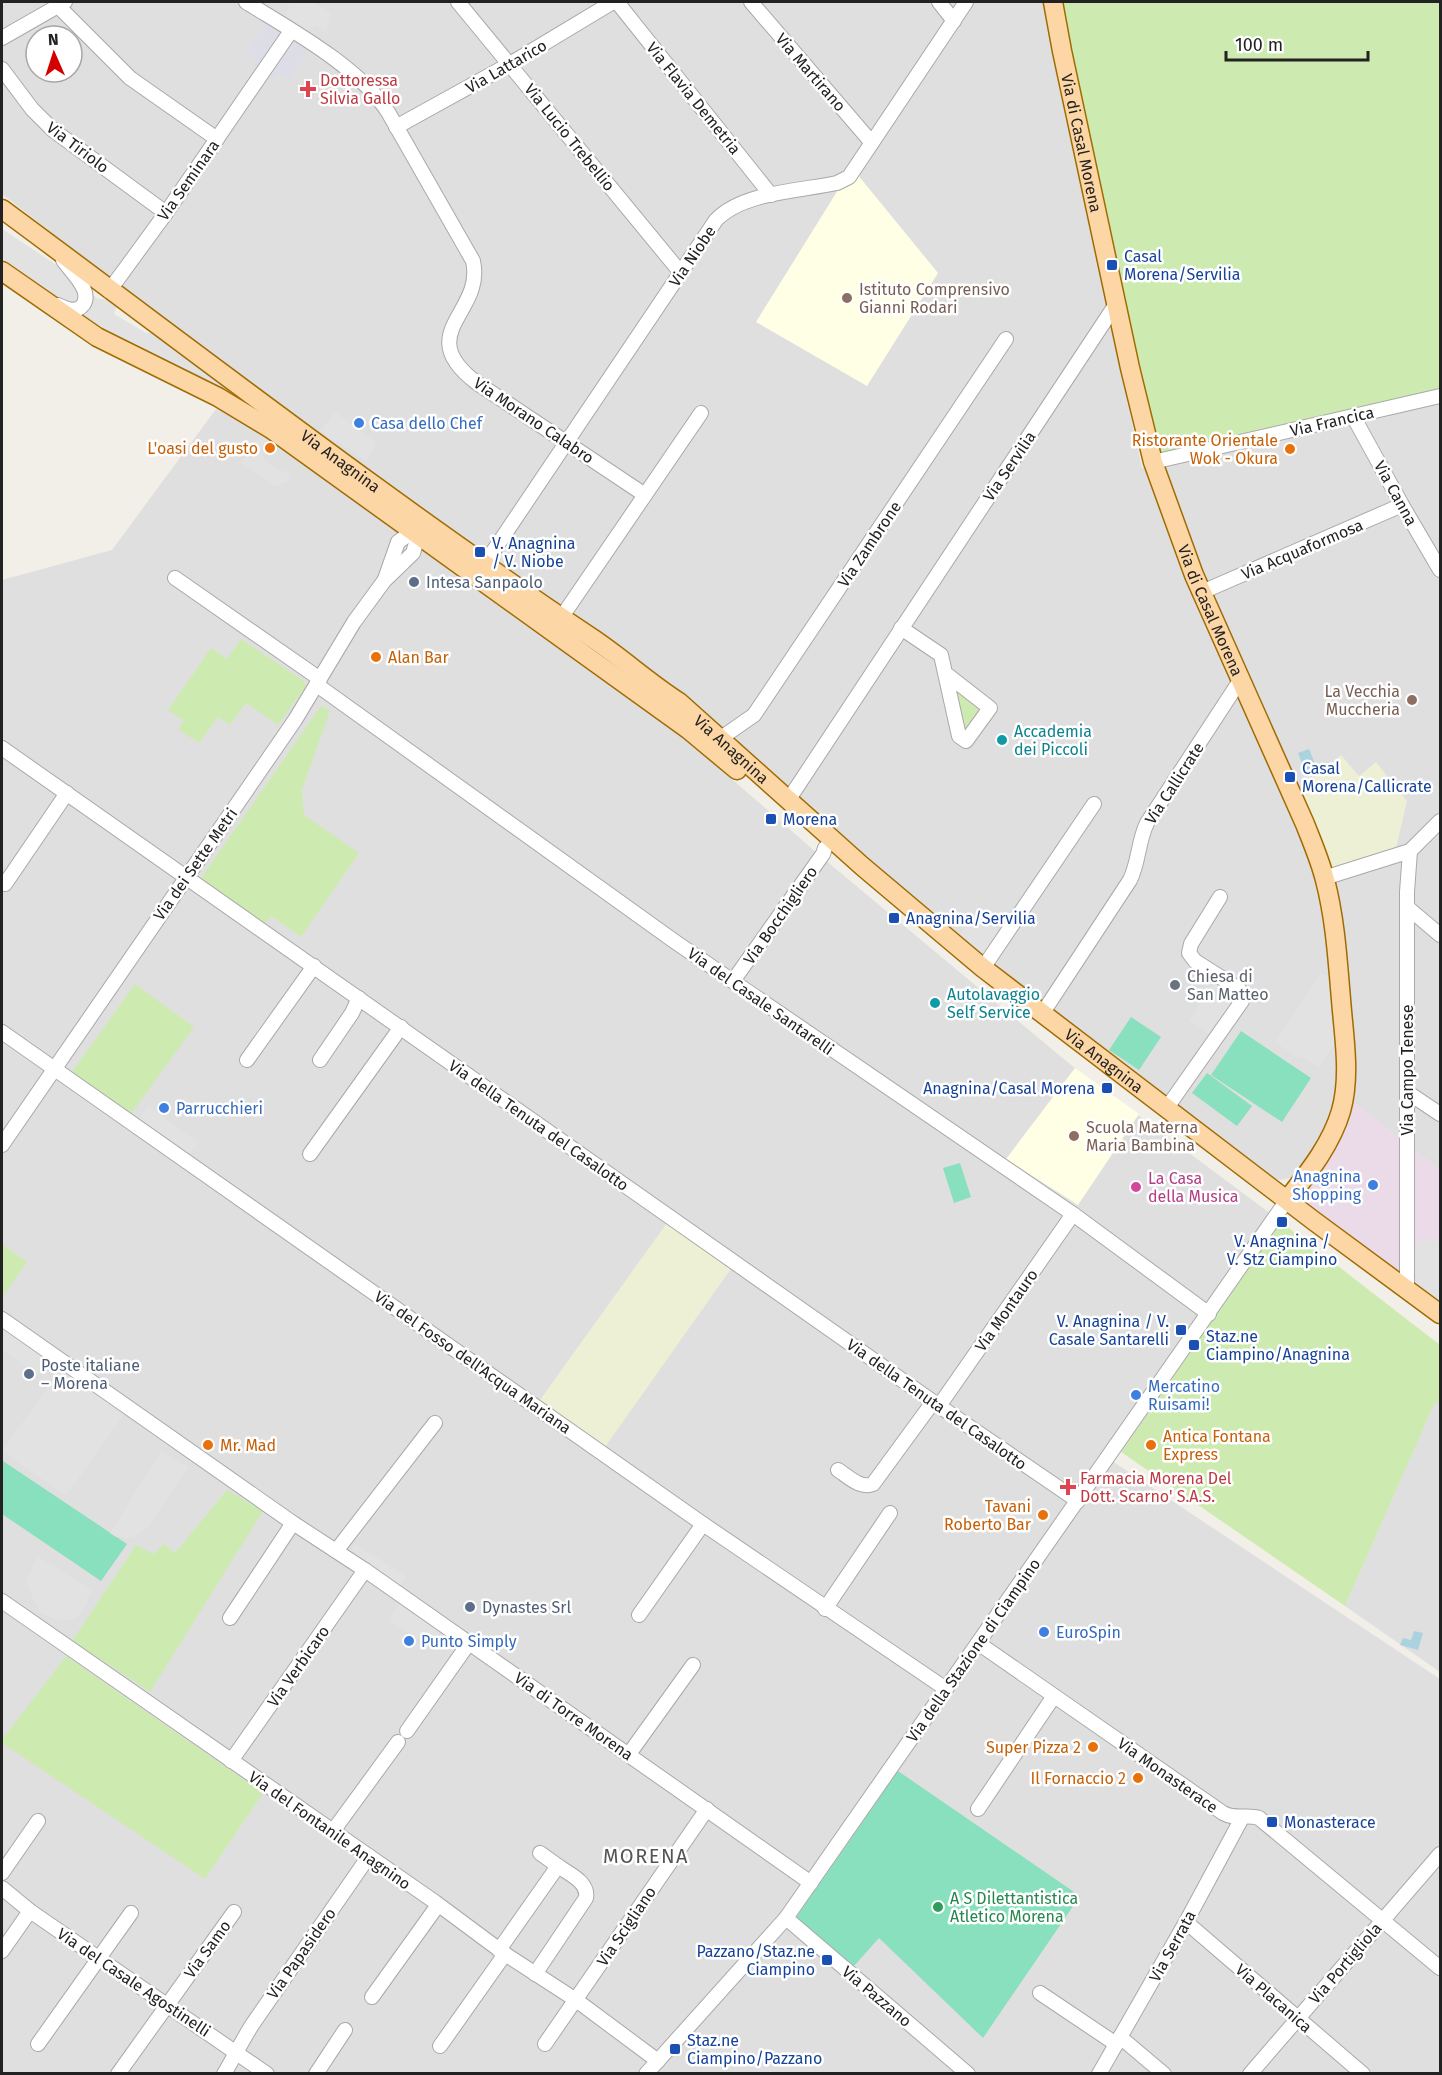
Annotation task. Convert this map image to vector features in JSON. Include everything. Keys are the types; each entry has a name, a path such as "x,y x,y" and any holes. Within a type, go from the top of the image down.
{"main road":[{"name":"Via di Casal Morena","path":"1053,2 1116,304 1153,462 1180,540 1301,814 1324,878 1335,942 1344,1037 1346,1082 1343,1104 1325,1148 1304,1178 1280,1200"},
{"name":"Via Anagnina","path":"2,209 626,686 706,743 977,979 1440,1314"},
{"name":"Via Anagnina","path":"4,273 97,337 218,397 264,424 417,525 484,565 680,702 862,866 983,968 1166,1109 1440,1328"},
{"path":"1304,1178 1304,1203 1314,1221"}],"street":[{"path":"246,2 354,75 385,107 396,128"},
{"name":"Via Lucio Trebellio","path":"458,2 681,273"},
{"name":"Via Lattarico","path":"396,128 615,2"},
{"name":"Via Flavia Demetria","path":"615,2 771,195"},
{"name":"Via Martirano","path":"751,2 872,143"},
{"path":"939,2 954,21"},
{"name":"Via Niobe","path":"484,565 710,228 722,214 739,205 771,195 844,180 852,174 966,2"},
{"path":"2,38 62,4 130,78 217,139"},
{"name":"Via Seminara","path":"109,291 166,213 291,31"},
{"name":"Via Tiriolo","path":"2,69 32,109 53,130 166,213"},
{"name":"Via Morano Calabro","path":"396,128 470,254 475,274 470,296 455,319 450,333 451,351 457,363 477,383 645,495"},
{"path":"4,273 59,306 73,310 79,308 85,301 83,287 53,247"},
{"name":"Via Servilia","path":"789,799 1116,304"},
{"name":"Via Zambrone","path":"720,738 754,715 1006,339"},
{"name":"Via Francica","path":"1153,462 1440,396"},
{"path":"561,618 701,413"},
{"name":"Via Canna","path":"1353,416 1440,570"},
{"name":"Via Acquaformosa","path":"1202,592 1402,505"},
{"name":"Via dei Sette Metri","path":"2,1144 289,729 346,634 384,580 413,553 417,525"},
{"name":"Via del Casale Santarelli","path":"175,578 733,981 1072,1214 1209,1314"},
{"path":"901,628 941,655 945,673 959,736 966,741 990,708 945,673"},
{"path":"626,686 634,683 642,675"},
{"name":"Via Callicrate","path":"1042,1014 1128,884 1134,872 1140,841 1147,823 1241,679"},
{"name":"Via della Tenuta del Casalotto","path":"2,748 936,1404 1078,1501"},
{"path":"5,884 67,793"},
{"path":"983,968 1094,804"},
{"path":"1324,878 1410,851 1440,821"},
{"name":"Via Bocchigliero","path":"733,981 825,848"},
{"name":"Via Campo Tenese","path":"1407,1289 1407,907 1410,851"},
{"path":"1166,1109 1242,1001 1239,989 1193,960 1189,954 1191,944 1220,897"},
{"path":"1407,907 1439,933"},
{"path":"247,1060 314,966"},
{"path":"320,1060 352,1013 359,998"},
{"path":"310,1154 401,1028"},
{"name":"Via del Fosso dell'Acqua Mariana","path":"2,1032 825,1609 946,1689"},
{"path":"1407,1092 1440,1114"},
{"name":"Via della Stazione di Ciampino","path":"646,2073 786,1918 1209,1314 1280,1200"},
{"name":"Via Montauro","path":"838,1470 861,1485 873,1484 936,1404 1072,1214"},
{"name":"Via di Torre Morena","path":"2,1319 811,1883"},
{"path":"336,1551 435,1423"},
{"path":"825,1609 890,1513"},
{"path":"231,1618 293,1523"},
{"path":"639,1615 703,1524"},
{"name":"Via Verbicaro","path":"231,1761 365,1570"},
{"name":"Via del Fontanile Anagnino","path":"2,1601 369,1856 502,1952 576,2000 658,2061"},
{"path":"407,1731 469,1643"},
{"name":"Via Monasterace","path":"978,1643 1223,1813 1232,1817 1259,1818 1440,1968"},
{"path":"629,1754 693,1665"},
{"path":"978,1809 1054,1696"},
{"path":"333,1832 398,1742"},
{"name":"Via Scigliano","path":"545,2043 707,1809"},
{"name":"Via Serrata","path":"1099,2073 1186,1922 1242,1818"},
{"path":"2,1873 38,1821"},
{"path":"535,1974 586,1898 587,1891 583,1883 540,1853"},
{"name":"Via Portigliola","path":"1250,2073 1440,1854"},
{"name":"Via Papasidero","path":"224,2073 252,2025 369,1856"},
{"path":"440,2046 558,1866"},
{"name":"Via del Casale Agostinelli","path":"2,1888 30,1911 267,2073"},
{"path":"372,1997 438,1905"},
{"path":"2,1952 30,1911"},
{"name":"Via Samo","path":"118,2073 234,1912"},
{"path":"38,2044 131,1913"},
{"name":"Via Pazzano","path":"786,1918 968,2073"},
{"name":"Via Placanica","path":"1186,1922 1363,2073"},
{"path":"1040,1993 1118,2041 1164,2073"},
{"path":"316,2073 345,2030"}],"shaded area":[{"path":"2,2 1047,2 1142,468 1440,399 1440,1170 1338,1090 1332,1111 1315,1148 1299,1173 1290,1178 1271,1179 982,959 647,667 304,424 2,194"},
{"path":"285,2 314,2 331,13 326,33 315,25 307,31 287,17 289,7"},
{"path":"267,21 277,27 280,33 279,40 258,69 253,65 257,59 246,51"},
{"path":"299,42 309,49 289,80 279,73 274,80 267,75 288,45"},
{"name":"Istituto Comprensivo Gianni Rodari","path":"857,174 938,273 867,386 756,322 838,190"},
{"path":"2,229 61,268 78,289 79,299 75,305 63,302 2,258"},
{"path":"91,292 96,298 107,300 117,306 114,314 146,333 154,333 239,393 234,399 90,325 80,311"},
{"path":"216,409 231,415 287,453 681,735 818,854 1071,1065 1271,1214 1103,1455 1440,1679 1440,2073 2,2074 2,580 112,550"},
{"path":"335,412 377,443 366,461 320,431"},
{"path":"261,435 267,439 262,458 281,471 289,472 290,480 275,486 240,463"},
{"path":"1341,755 1359,776 1376,762 1407,801 1396,848 1332,870 1300,790"},
{"path":"976,911 1000,931 984,955 958,936"},
{"path":"1320,973 1331,977 1338,1040 1319,1068 1300,1056 1298,1058 1275,1042"},
{"path":"1215,980 1238,995 1211,1036 1189,1021"},
{"name":"Scuola Materna Maria Bambina","path":"1075,1068 1139,1114 1078,1205 1006,1159"},
{"path":"1350,1099 1440,1170 1440,1305 1295,1199"},
{"path":"148,1106 199,1142 189,1156 138,1120"},
{"path":"669,1220 733,1266 605,1447 540,1400"},
{"path":"1418,1240 1440,1242 1440,1306 1412,1288 1412,1250 1418,1249"},
{"path":"2,1321 50,1358 38,1375 2,1350"},
{"path":"62,1367 126,1412 66,1496 2,1451"},
{"path":"1435,1401 1440,1404 1440,1672 1345,1606"},
{"path":"161,1451 189,1467 148,1527 133,1538 116,1537 110,1533"},
{"path":"355,1544 407,1577 400,1587 349,1553"},
{"path":"37,1556 93,1590 80,1616 61,1621 39,1612 26,1582"},
{"path":"403,1599 443,1627 428,1646 389,1620"}],"green space":[{"path":"1047,2 1440,2 1440,396 1144,465 1097,254"},
{"path":"241,639 304,681 306,686 278,725 246,703 230,725 218,717 199,743 178,729 184,721 168,710 211,648 227,659"},
{"path":"957,689 982,709 966,735 962,732 953,694"},
{"path":"321,706 330,711 302,790 304,815 359,853 301,937 271,916 264,925 199,881"},
{"path":"135,984 194,1027 131,1114 72,1072"},
{"path":"1131,1017 1161,1037 1139,1070 1109,1050"},
{"path":"1241,1031 1311,1078 1282,1122 1211,1075"},
{"path":"1207,1073 1252,1106 1237,1126 1192,1093"},
{"path":"960,1163 971,1197 954,1203 943,1168"},
{"path":"1281,1222 1440,1345 1440,1404 1435,1402 1345,1606 1121,1452"},
{"path":"2,1244 27,1262 2,1298"},
{"path":"3,1461 127,1544 101,1581 2,1514"},
{"path":"227,1490 263,1511 150,1692 72,1641 136,1545 154,1554 164,1544 175,1553"},
{"path":"66,1656 263,1793 205,1879 2,1743"},
{"name":"A S Dilettantistica Atletico Morena","path":"898,1771 1080,1896 983,2038 879,1938 854,1966 795,1919"}],"water":[{"path":"1309,749 1316,766 1305,771 1298,753"},
{"path":"1414,1631 1423,1633 1418,1650 1400,1645 1403,1638 1411,1640"}],"place":[{"name":"Dottoressa Silvia Gallo","path":"308,89"},
{"name":"Casal Morena/Servilia","path":"1112,265"},
{"name":"Istituto Comprensivo Gianni Rodari","path":"847,298"},
{"name":"Casa dello Chef","path":"359,423"},
{"name":"L'oasi del gusto","path":"270,448"},
{"name":"Ristorante Orientale Wok - Okura","path":"1290,449"},
{"name":"V. Anagnina / V. Niobe","path":"480,552"},
{"name":"Intesa Sanpaolo","path":"414,582"},
{"name":"Alan Bar","path":"376,657"},
{"name":"La Vecchia Muccheria","path":"1412,700"},
{"name":"Accademia dei Piccoli","path":"1002,740"},
{"name":"Casal Morena/Callicrate","path":"1290,777"},
{"name":"Morena","path":"771,819"},
{"name":"Anagnina/Servilia","path":"894,918"},
{"name":"Chiesa di San Matteo","path":"1175,985"},
{"name":"Autolavaggio Self Service","path":"935,1003"},
{"name":"Anagnina/Casal Morena","path":"1107,1088"},
{"name":"Parrucchieri","path":"164,1108"},
{"name":"Scuola Materna Maria Bambina","path":"1074,1136"},
{"name":"Anagnina Shopping","path":"1373,1185"},
{"name":"La Casa della Musica","path":"1136,1187"},
{"name":"V. Anagnina / V. Stz Ciampino","path":"1282,1222"},
{"name":"V. Anagnina / V. Casale Santarelli","path":"1181,1330"},
{"name":"Staz.ne Ciampino/Anagnina","path":"1194,1345"},
{"name":"Poste italiane – Morena","path":"29,1374"},
{"name":"Mercatino Ruisami!","path":"1136,1395"},
{"name":"Mr. Mad","path":"208,1445"},
{"name":"Antica Fontana Express","path":"1151,1445"},
{"name":"Farmacia Morena Del Dott. Scarno' S.A.S.","path":"1068,1487"},
{"name":"Tavani Roberto Bar","path":"1043,1515"},
{"name":"Dynastes Srl","path":"470,1607"},
{"name":"EuroSpin","path":"1044,1632"},
{"name":"Punto Simply","path":"409,1641"},
{"name":"Super Pizza 2","path":"1093,1747"},
{"name":"Il Fornaccio 2","path":"1138,1778"},
{"name":"Monasterace","path":"1272,1822"},
{"name":"A S Dilettantistica Atletico Morena","path":"938,1907"},
{"name":"Pazzano/Staz.ne Ciampino","path":"827,1960"},
{"name":"Staz.ne Ciampino/Pazzano","path":"675,2049"}],"district":[{"name":"MORENA","path":"646,1856"}]}
